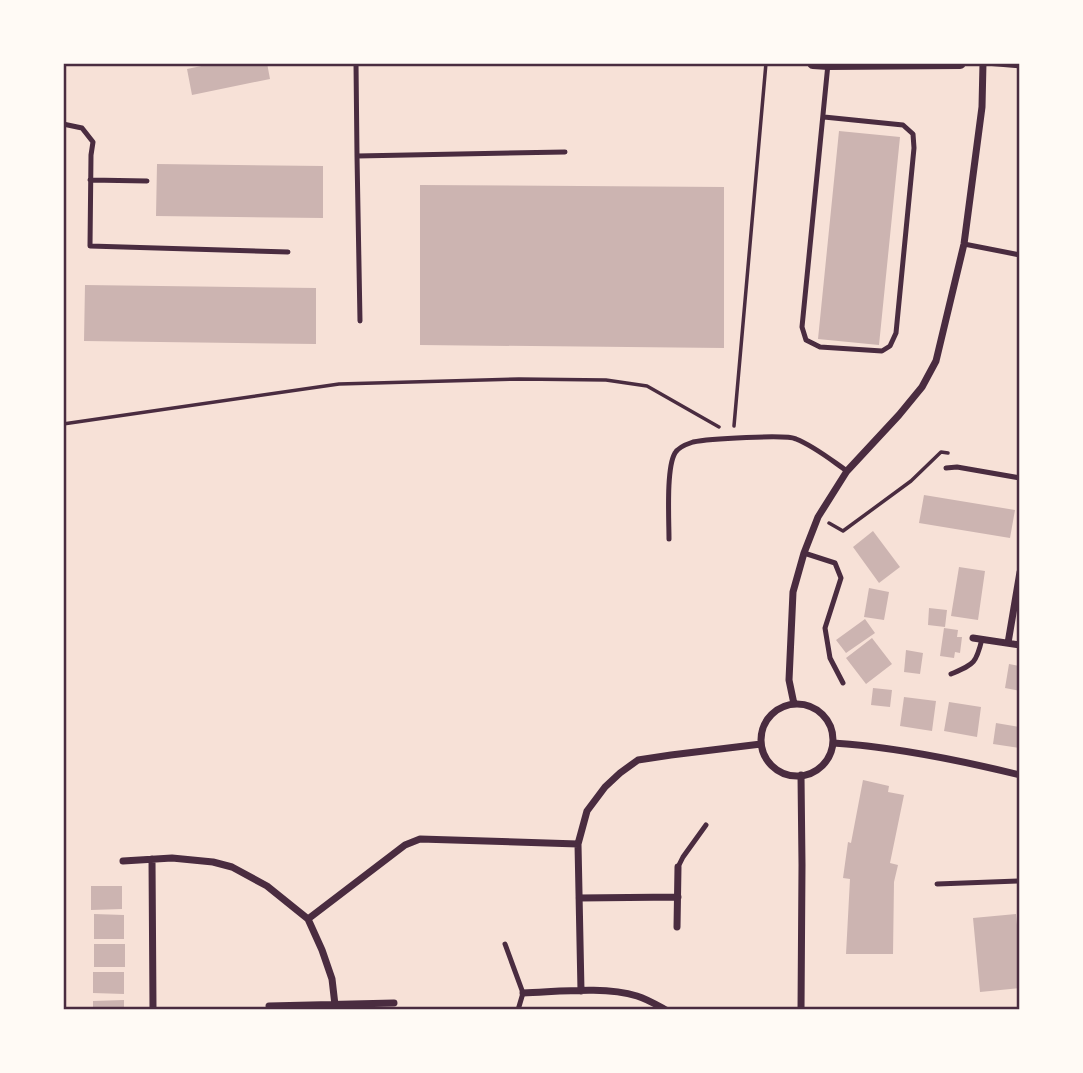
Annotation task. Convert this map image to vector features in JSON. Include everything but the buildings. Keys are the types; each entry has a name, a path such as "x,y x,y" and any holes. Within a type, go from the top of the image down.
{"street":[{"path":"813,63 960,63"},
{"path":"794,704 789,680 793,592 818,517 847,471 922,387 936,360 964,244 985,63"},
{"path":"1009,643 1020,572"},
{"path":"978,638 1020,645"},
{"path":"794,704 818,710 827,719 832,730 830,755 812,772 801,775 789,775 777,769 768,761 761,744 762,731 768,719 776,710 794,704"},
{"path":"833,743 962,761 1020,775"},
{"path":"581,991 579,844 587,811 605,787 638,761 761,744"},
{"path":"801,775 801,1010"},
{"path":"308,919 405,845 420,839 579,844"},
{"path":"152,859 153,1008"},
{"path":"123,861 172,859 213,862 232,867 267,886 308,919 322,950 335,1005"},
{"path":"677,927 678,867"},
{"path":"579,898 678,897"},
{"path":"523,993 618,992 639,996 666,1010"},
{"path":"269,1006 394,1003"}],"lane":[{"path":"356,63 360,321"},
{"path":"985,63 1020,66"},
{"path":"824,117 903,125 913,134 915,148 897,333 890,346 882,351 820,347 806,340 803,327 828,64"},
{"path":"63,124 82,128 93,142 90,246 288,252"},
{"path":"357,156 565,152"},
{"path":"90,180 147,181"},
{"path":"964,244 1020,255"},
{"path":"668,540 670,467 675,452 693,442 794,437 847,471"},
{"path":"946,468 957,467 1020,478"},
{"path":"804,553 835,563 841,578 825,628 830,658 843,683"},
{"path":"950,674 970,665 978,657 978,638"},
{"path":"678,867 706,825"},
{"path":"937,884 1020,881"},
{"path":"505,944 523,993 518,1010"}],"path":[{"path":"734,439 766,63"},
{"path":"63,424 339,384 519,379 606,380 647,386 716,424 734,439"},
{"path":"818,517 843,531 911,481 941,452 954,454"}]}
